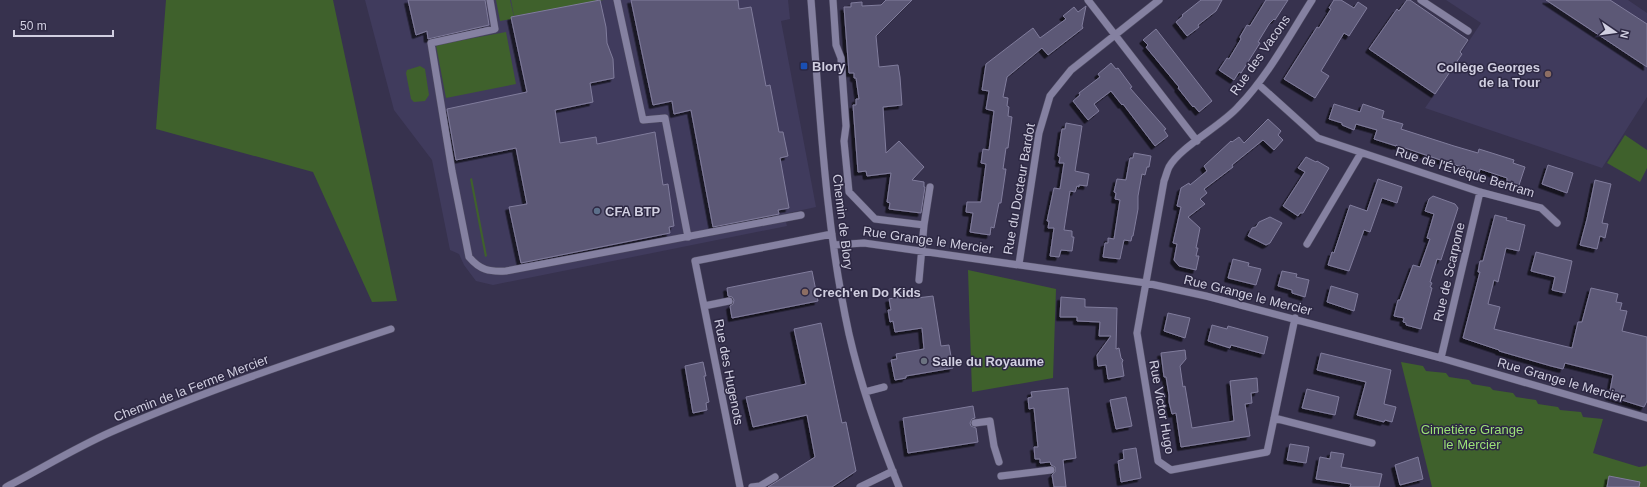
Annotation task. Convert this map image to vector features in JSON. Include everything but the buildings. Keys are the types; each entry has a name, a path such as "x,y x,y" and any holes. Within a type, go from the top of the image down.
{"street":[{"path":"490,0 495,29 431,43 458,202 469,257 475,265 486,270 506,271 801,216"},
{"path":"617,0 643,120 665,118 688,237"},
{"name":"Chemin de Blory","path":"811,0 826,185 832,234 849,335 865,392 899,487"},
{"path":"833,0 836,45 841,58 846,126 844,141 849,192 875,219 924,225"},
{"path":"1088,0 1197,141"},
{"name":"Rue du Docteur Bardot","path":"1018,264 1039,133 1050,96 1071,70 1159,0"},
{"name":"Rue des Vacons","path":"1146,283 1164,181 1169,167 1175,158 1216,127 1237,108 1258,84 1312,0"},
{"path":"1421,0 1468,31"},
{"name":"Rue de l'Évêque Bertram","path":"1258,84 1318,138 1480,192 1541,208 1557,223"},
{"path":"1307,244 1361,153"},
{"path":"919,280 921,250 930,187"},
{"name":"Rue de Scarpone","path":"1441,358 1480,192"},
{"name":"Rue des Hugenots","path":"740,487 695,261 832,234"},
{"name":"Rue Grange le Mercier","path":"834,245 864,243 1146,283 1295,318 1441,358 1647,418"},
{"name":"Rue Victor Hugo","path":"1146,283 1137,333 1158,462 1171,470 1267,452 1295,318"},
{"path":"704,306 729,301"},
{"name":"Chemin de la Ferme Mercier","path":"6,487 80,447 157,412 237,382 391,329"},
{"path":"865,392 884,387"},
{"path":"1274,418 1372,443"},
{"path":"975,423 990,421 998,462"},
{"path":"1001,476 1051,470"},
{"path":"860,487 893,471"},
{"path":"752,487 760,486 775,477"}],"shaded area":[{"path":"365,0 788,0 790,19 781,21 816,207 784,214 787,226 493,285 476,281 464,265 459,254 450,250 432,160 394,110"},
{"name":"Collège Georges de la Tour","path":"1446,0 1628,0 1647,13 1647,97 1602,168 1425,108 1481,23"}],"green space":[{"path":"166,0 333,0 397,301 372,302 313,172 156,129"},
{"path":"496,0 510,0 514,17 512,19 500,21"},
{"path":"511,0 604,0 514,16"},
{"path":"506,32 516,84 446,98 436,45"},
{"path":"420,66 425,69 429,95 425,101 414,102 411,99 406,73 407,70"},
{"path":"1625,135 1647,150 1647,168 1640,182 1607,163"},
{"path":"472,178 487,256 485,257 470,179"},
{"path":"968,270 1056,289 1053,378 972,392"},
{"name":"Cimetière Grange le Mercier","path":"1401,362 1423,366 1426,371 1446,373 1449,377 1469,380 1472,384 1490,387 1493,390 1513,393 1516,397 1536,400 1538,404 1558,407 1560,410 1581,412 1583,417 1603,419 1593,453 1639,467 1646,466 1647,464 1647,487 1432,487"}],"place":[{"name":"Blory","path":"804,66"},
{"name":"Collège Georges de la Tour","path":"1548,74"},
{"name":"CFA BTP","path":"597,211"},
{"name":"Crech'en Do Kids","path":"805,292"},
{"name":"Salle du Royaume","path":"924,361"}]}
